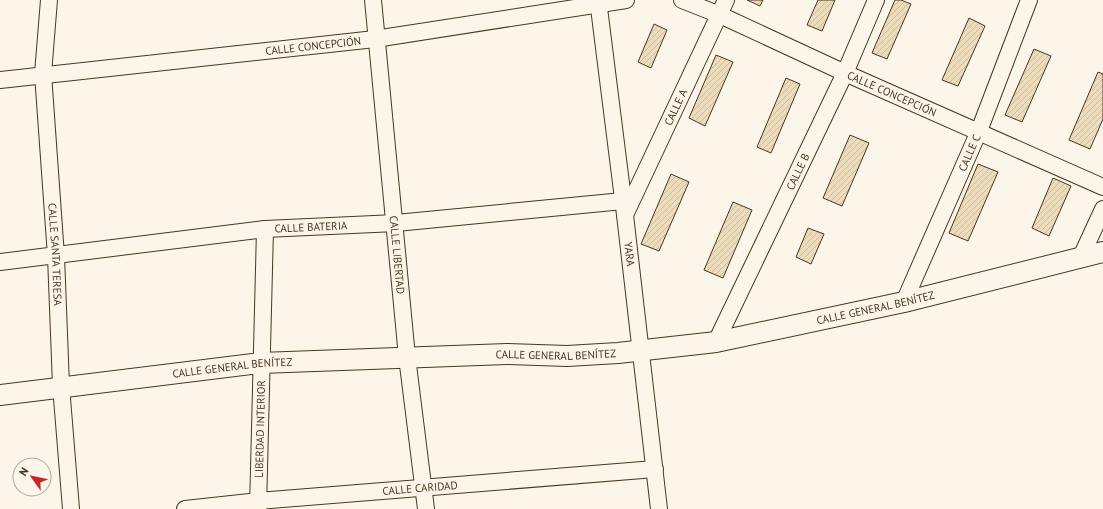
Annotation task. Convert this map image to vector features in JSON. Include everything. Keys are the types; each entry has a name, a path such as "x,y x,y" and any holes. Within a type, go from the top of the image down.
{"street":[{"name":"CALLE SANTA TERESA","path":"49,0 42,74 56,256 61,386 71,509"},
{"name":"CALLE LIBERTAD","path":"372,0 396,223 407,357 426,509"},
{"name":"CALLE CONCEPCIÓN","path":"0,80 42,74 375,39 598,2 626,0"},
{"name":"CALLE CONCEPCIÓN","path":"682,0 723,7 846,73 1103,187"},
{"name":"CALLE B","path":"716,342 846,73 876,0"},
{"name":"CALLE C","path":"904,302 979,131 1029,0"},
{"name":"YARA","path":"598,2 624,208 659,509"},
{"name":"CALLE A","path":"624,208 723,7"},
{"name":"CALLE BATERIA","path":"0,262 265,229 396,223 624,208"},
{"path":"1080,259 1103,209"},
{"name":"LIBERDAD INTERIOR","path":"258,505 260,363 265,229"},
{"name":"CALLE GENERAL BENÍTEZ","path":"0,394 260,363 507,354 567,356 640,351 716,342 904,302 1103,252"},
{"name":"CALLE CARIDAD","path":"186,509 258,505 655,469"}],"building":[{"path":"747,0 763,0 760,6"},
{"path":"818,0 835,0 822,31 807,25"},
{"path":"895,0 901,0 911,4 887,59 872,53"},
{"path":"969,18 985,26 958,86 942,80"},
{"path":"654,24 667,30 651,68 638,62"},
{"path":"1034,49 1051,56 1022,122 1005,115"},
{"path":"716,55 733,62 705,126 689,118"},
{"path":"1098,72 1103,74 1103,119 1090,149 1069,140"},
{"path":"786,78 800,84 771,153 757,147"},
{"path":"850,135 869,143 842,206 823,198"},
{"path":"978,164 998,172 968,241 949,233"},
{"path":"671,174 689,182 659,251 641,244"},
{"path":"1053,178 1071,186 1049,236 1032,228"},
{"path":"733,202 752,210 723,278 704,270"},
{"path":"808,228 824,234 811,264 796,257"}]}
